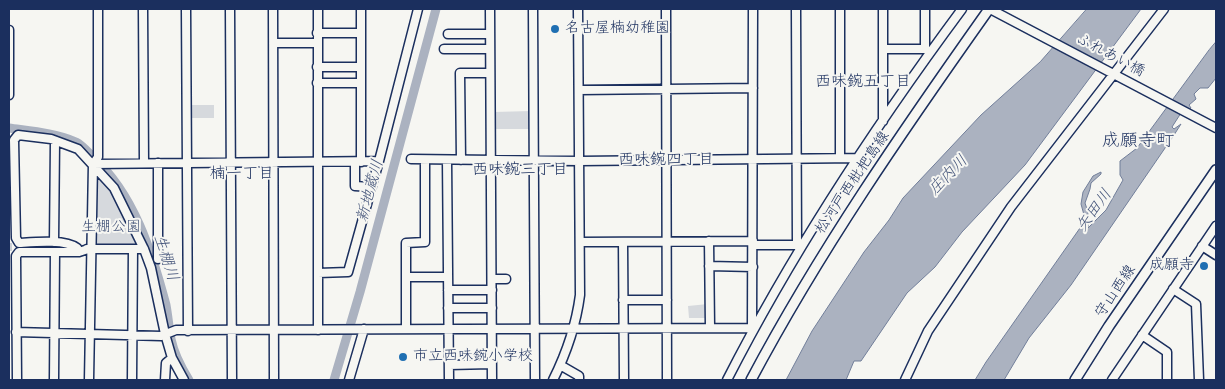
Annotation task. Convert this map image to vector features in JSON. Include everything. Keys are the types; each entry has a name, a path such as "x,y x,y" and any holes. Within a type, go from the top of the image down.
{"main road":[{"name":"松河戸西枇杷島線","path":"751,380 781,324 826,248 912,119 989,9"},
{"name":"守山西線","path":"1075,380 1109,326 1216,170"}],"street":[{"path":"90,380 90,249 97,162 98,9"},
{"path":"142,9 144,163"},
{"path":"186,9 188,331"},
{"path":"230,9 232,380"},
{"path":"272,9 274,380"},
{"path":"318,9 318,330"},
{"path":"361,9 361,83 358,162 355,186 371,187"},
{"path":"318,273 348,272 418,9"},
{"path":"490,9 492,380"},
{"path":"533,9 535,380"},
{"path":"553,380 569,346 580,295 578,9"},
{"path":"666,9 667,380"},
{"path":"753,9 753,328"},
{"path":"796,9 797,158 800,245"},
{"path":"840,9 840,158"},
{"path":"883,9 883,121"},
{"path":"883,49 925,49 925,9"},
{"path":"727,380 753,328 800,245 883,121 962,9"},
{"name":"ふれあい橋","path":"989,9 1216,128"},
{"path":"905,380 928,331 1011,208 1164,9"},
{"path":"9,30 9,95"},
{"path":"317,33 361,33"},
{"path":"448,34 490,34"},
{"path":"273,43 317,43"},
{"path":"444,49 490,49"},
{"path":"317,68 361,67"},
{"path":"461,160 460,73 490,73"},
{"path":"317,84 361,83"},
{"path":"579,90 753,88"},
{"path":"77,248 72,245 54,242 19,242 16,238 14,140 16,136 20,134 51,140 78,149 97,162 114,188 144,249 168,332 172,358 184,380"},
{"path":"54,242 55,142"},
{"path":"411,159 580,161 858,158"},
{"path":"406,329 406,243 425,242 425,160"},
{"path":"447,160 449,380"},
{"path":"97,162 379,161"},
{"path":"9,163 15,169"},
{"path":"158,163 158,259"},
{"path":"9,217 16,207"},
{"path":"1112,380 1216,226"},
{"path":"580,242 709,241 800,245"},
{"path":"709,241 710,327"},
{"path":"623,242 624,380"},
{"path":"1202,246 1216,255"},
{"path":"12,247 144,249"},
{"path":"17,380 16,256 19,252 79,252 90,249"},
{"path":"132,380 133,249"},
{"path":"54,252 54,380"},
{"path":"709,266 753,267"},
{"path":"9,274 16,282"},
{"path":"406,277 448,277"},
{"path":"492,279 506,279"},
{"path":"1173,289 1196,304 1199,380"},
{"path":"448,290 492,290"},
{"path":"624,300 667,300"},
{"path":"448,308 492,308"},
{"path":"16,332 161,336 168,332 232,330 753,328"},
{"path":"349,380 364,329"},
{"path":"1142,335 1167,352 1167,380"},
{"path":"165,380 166,363 172,358"},
{"path":"449,365 492,364"},
{"path":"560,365 579,376 579,380"}],"green space":[{"path":"189,105 214,105 214,118 189,118"},
{"path":"531,111 531,129 495,129 494,112"},
{"name":"生棚公園","path":"99,176 113,194 136,243 135,245 95,244 95,178"},
{"path":"708,304 708,318 689,318 688,306"}],"water":[{"name":"庄内川","path":"1087,9 1141,9 1025,165 962,232 935,267 907,293 861,361 854,361 846,380 786,380 812,331 864,252 889,220 903,198 981,115 1040,62"},
{"name":"矢田川","path":"1216,42 1216,78 1208,88 1200,88 1194,94 1196,99 1189,105 1191,108 1181,113 1172,127 1174,129 1181,124 1174,135 1071,285 1029,338 1004,380 975,380 1080,228 1084,215 1081,204 1083,192 1093,176 1101,172 1091,183 1085,203 1088,212 1088,228 1106,210 1123,180 1120,175 1120,161 1137,148"}],"waterway":[{"name":"新地蔵川","path":"334,380 360,292 436,9"},
{"name":"生棚川","path":"9,128 52,134 76,142 85,149 120,188 140,225 148,245 166,305 172,345 189,380"}],"place":[{"name":"名古屋楠幼稚園","path":"555,29"},
{"name":"成願寺","path":"1204,266"},
{"name":"市立西味鋺小学校","path":"403,357"}],"district":[{"name":"西味鋺五丁目","path":"863,83"},
{"name":"成願寺町","path":"1138,142"},
{"name":"西味鋺四丁目","path":"666,161"},
{"name":"西味鋺三丁目","path":"520,171"},
{"name":"楠一丁目","path":"242,175"}]}
